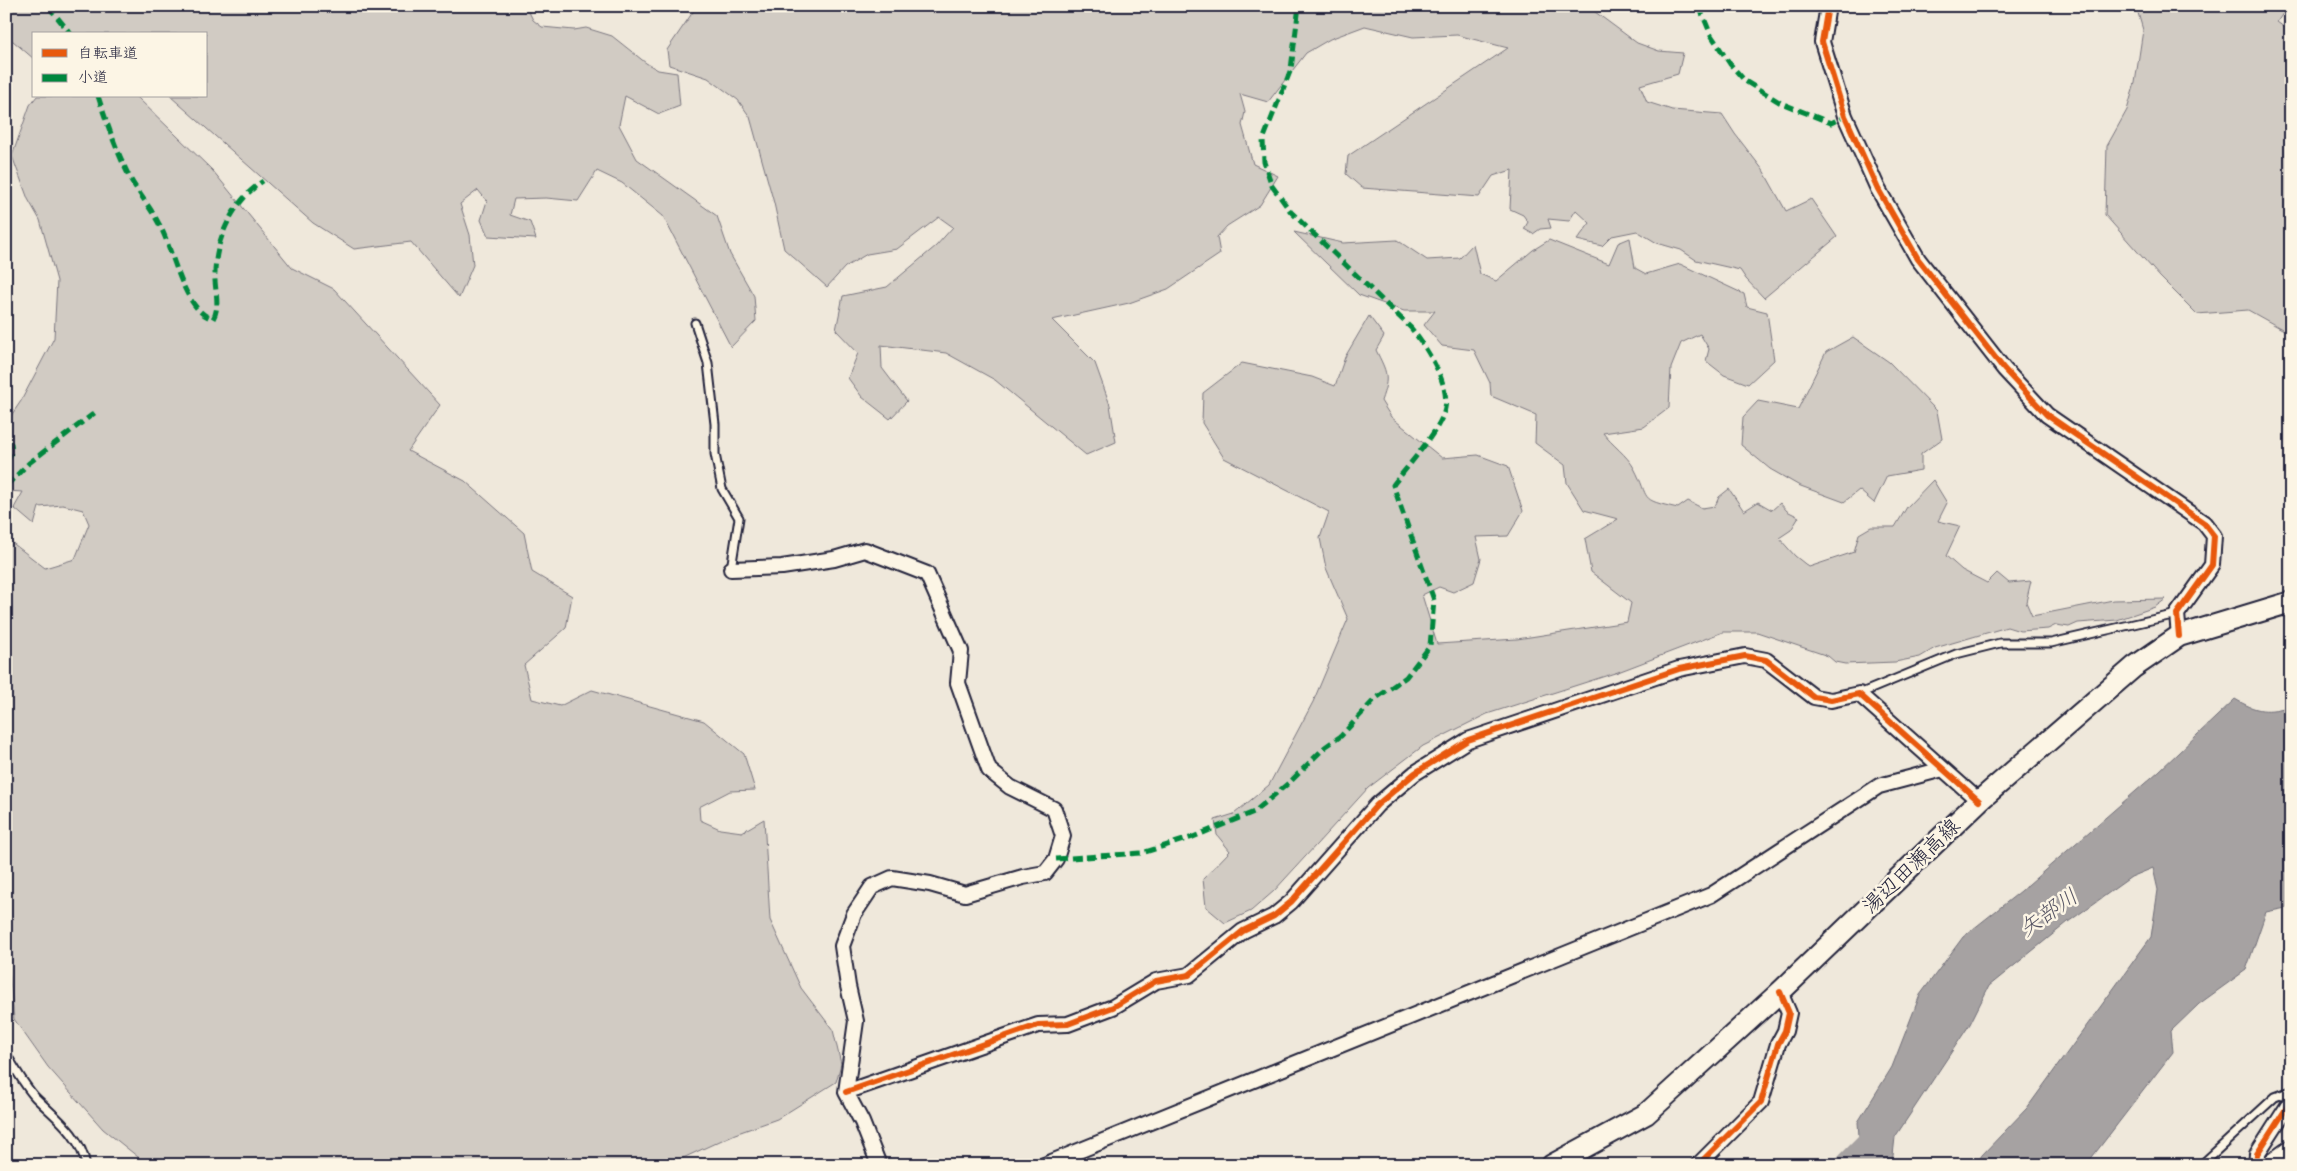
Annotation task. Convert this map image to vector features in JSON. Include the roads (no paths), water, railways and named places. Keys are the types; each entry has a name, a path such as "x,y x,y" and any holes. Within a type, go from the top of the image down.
{"main road":[{"name":"湯辺田瀬高線","path":"1552,1165 1646,1114 1780,992 1979,801 2134,667 2179,636 2291,602"}],"street":[{"path":"1828,6 1822,42 1845,116 1878,189 1918,259 2004,370 2047,415 2204,523 2214,536 2212,565 2177,614 2179,636"},
{"path":"731,569 782,567 834,558 865,550 927,574 961,651 958,683 990,770 1010,787 1054,809 1063,836 1056,859 1045,873 1023,877 965,894 930,884 892,878 872,887 854,914 842,946 856,1021 846,1092 862,1122 879,1165"},
{"path":"846,1092 1038,1025 1068,1024 1114,1008 1156,981 1189,975 1243,931 1274,916 1291,902 1377,806 1415,773 1468,740 1679,669 1745,656 1766,660 1814,697 1831,700 1859,694 1979,801"},
{"path":"1044,1165 1711,895 1879,786 1943,769"},
{"path":"1698,1165 1761,1102 1778,1044 1785,1031 1788,1013 1780,992"},
{"path":"2256,1165 2257,1154 2291,1101"},
{"path":"2266,1165 2291,1147"}],"lane":[{"path":"695,323 708,363 715,424 715,454 722,489 739,518 731,569"},
{"path":"1859,694 1956,654 1991,645 2000,643 2051,643 2177,614"},
{"path":"6,1054 34,1095 67,1125 84,1152 86,1165"},
{"path":"2201,1165 2275,1097 2291,1090"}],"water":[{"name":"矢部川","path":"2235,699 2250,707 2262,710 2275,710 2291,706 2291,907 2266,912 2246,970 2199,1004 2171,1031 2173,1052 2086,1165 1976,1165 1982,1155 2027,1108 2151,937 2158,890 2153,868 2131,877 2068,922 1989,986 1970,1024 1895,1137 1892,1165 1861,1165 1858,1122 1892,1067 1920,995 1963,937 2021,891 2159,771"}],"waterway":[{"path":"1851,1165 1879,1137"}]}
